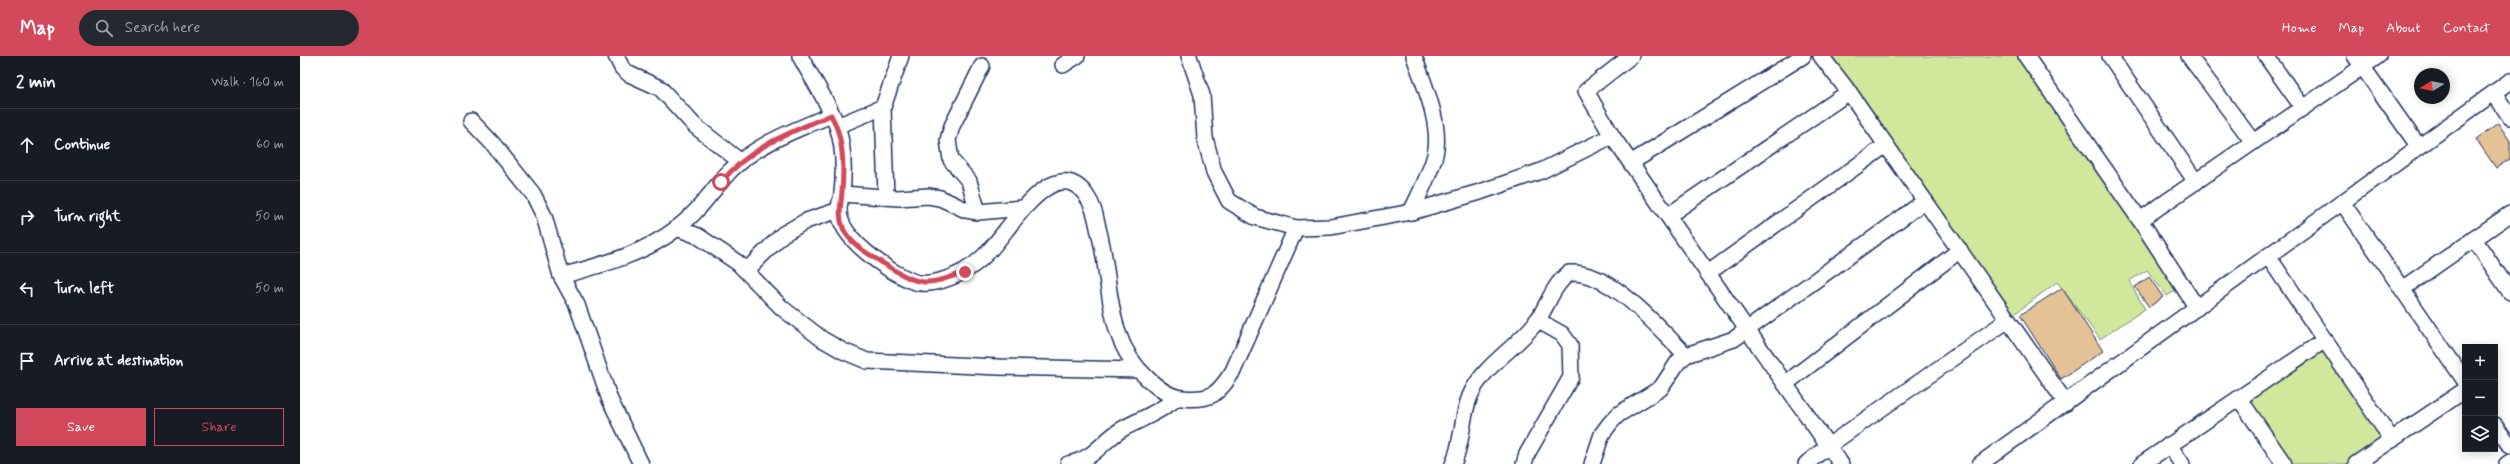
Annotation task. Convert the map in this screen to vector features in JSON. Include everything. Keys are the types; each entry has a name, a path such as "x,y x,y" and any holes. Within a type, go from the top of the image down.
{"street":[{"path":"616,56 622,68 629,74 660,88 695,126 741,162"},
{"path":"800,56 834,121 842,152 842,194 839,210 843,229 862,249 913,281 928,284 965,272 999,241 1023,208 1050,184 1063,180 1074,183 1085,193 1093,206 1104,252 1114,320 1120,344 1138,370 1159,388 1177,398 1199,400 1220,392 1233,371 1296,228"},
{"path":"886,197 883,106 901,56"},
{"path":"1063,65 1077,56"},
{"path":"1189,56 1202,95 1205,138 1214,172 1229,202 1255,217 1296,228 1331,227 1411,212 1480,192 1541,170 1612,136"},
{"path":"1411,212 1435,153 1431,102 1414,56"},
{"path":"1631,56 1586,92 1612,136 1632,162 1841,464"},
{"path":"1632,162 1802,56"},
{"path":"1821,56 1849,92 2066,403"},
{"path":"2026,56 2140,220 2197,308"},
{"path":"2110,56 2196,182"},
{"path":"2189,56 2253,142"},
{"path":"2266,56 2303,108"},
{"path":"2140,220 2303,108 2359,61 2378,56"},
{"path":"2359,61 2419,147"},
{"path":"978,212 969,181 951,160 948,140 952,126 982,66"},
{"path":"1980,464 2510,81"},
{"path":"1669,215 1849,92"},
{"path":"2494,93 2510,117"},
{"path":"561,276 631,255 677,228 741,162 759,147 883,106"},
{"path":"471,121 494,144 533,194 544,216 561,276 577,305 610,400 641,464"},
{"path":"1708,273 1886,145"},
{"path":"842,194 886,197 928,196 940,198 966,210 978,212 1023,208"},
{"path":"1592,464 1602,434 1611,422 1619,414 1661,388 1678,362 1686,355 1734,339 1925,201"},
{"path":"2342,202 2464,380"},
{"path":"747,270 783,234 806,221 839,210"},
{"path":"2402,289 2510,214"},
{"path":"677,228 698,236 747,270 782,308 799,323 843,351 867,361 998,367 1138,370"},
{"path":"2474,239 2510,292"},
{"path":"1785,384 1960,250"},
{"path":"2268,256 2392,440"},
{"path":"1453,464 1457,455 1464,414 1476,384 1537,320 1561,279 1569,273 1592,275 1620,292 1686,355"},
{"path":"1524,464 1527,454 1571,377 1570,345 1562,334 1537,320"},
{"path":"1806,464 1828,446 2008,320"},
{"path":"2142,464 2325,340"},
{"path":"2356,464 2462,392"},
{"path":"1068,464 1087,458 1124,428 1151,416 1177,398"},
{"path":"2239,398 2284,464"},
{"path":"2498,428 2510,446"},
{"path":"2170,445 2182,464"}],"green space":[{"path":"1826,56 2022,56 2181,287 2167,296 2147,270 2129,281 2145,309 2100,339 2057,282 2013,315"},
{"path":"2322,349 2384,437 2346,464 2290,464 2248,402"}],"building":[{"path":"2498,123 2510,141 2510,159 2496,168 2476,139"},
{"path":"2149,277 2163,297 2149,307 2135,287"},
{"path":"2062,288 2103,351 2061,379 2020,315"}],"route":[{"path":"721,182 730,170 759,147 831,115 837,126 842,152 842,194 839,210 843,229 851,239 868,254 913,281 928,284 965,272"}]}
